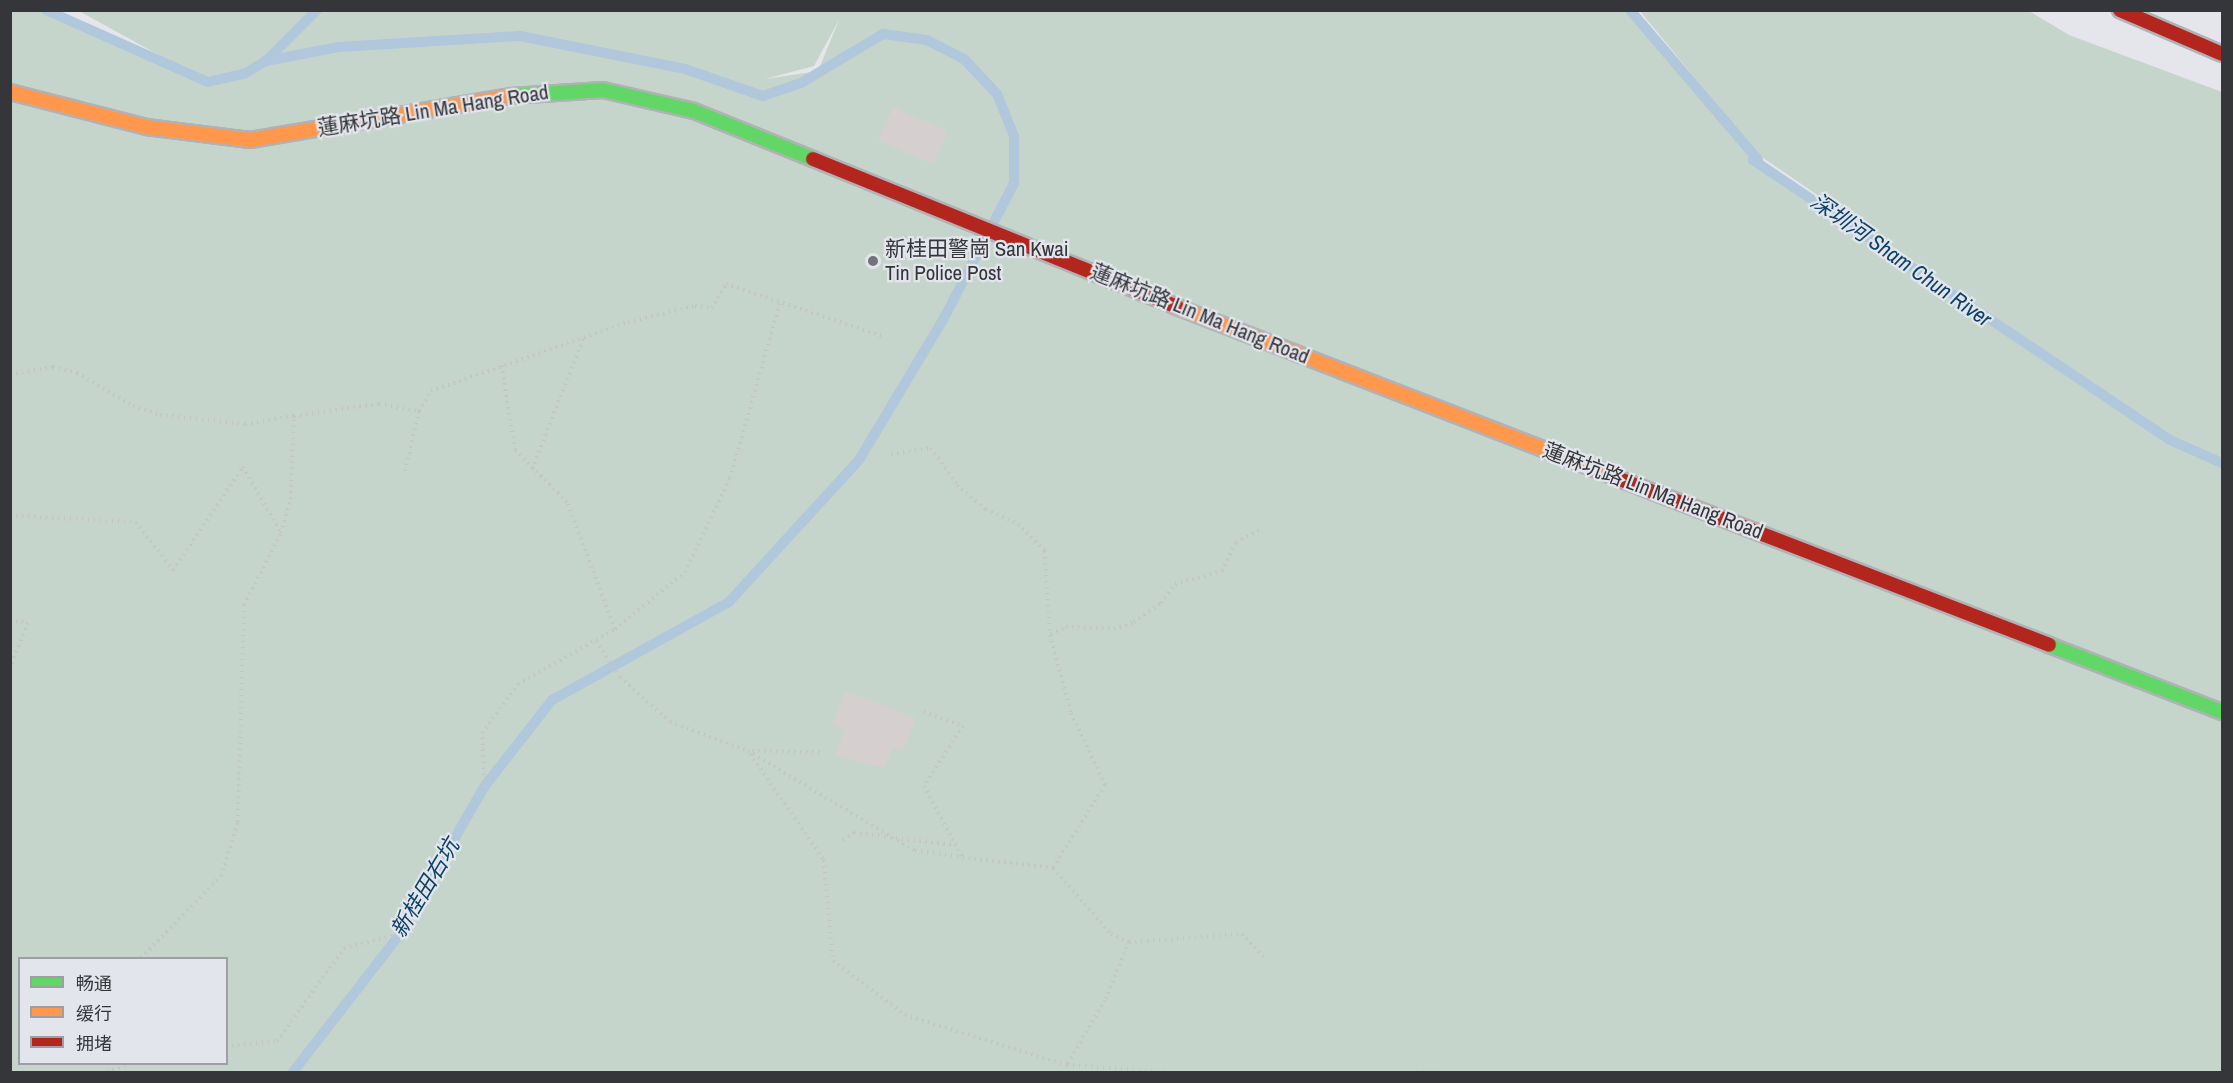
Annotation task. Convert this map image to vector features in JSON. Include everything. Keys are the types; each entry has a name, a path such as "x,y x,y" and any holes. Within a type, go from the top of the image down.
{"street":[{"path":"2120,10 2223,54"},
{"name":"蓮麻坑路 Lin Ma Hang Road","path":"10,92 146,127 250,140 533,92 603,90 694,111 974,222 1222,325 2223,712"}],"path":[{"path":"405,471 419,411 431,391 501,362 584,337 695,306 712,308 726,284 885,337"},
{"path":"484,787 482,734 518,684 615,629 685,572 730,478 780,302"},
{"path":"532,469 584,337"},
{"path":"501,362 515,450 567,502 615,629"},
{"path":"10,374 53,367 77,373 124,402 160,415 245,424 379,404 419,411"},
{"path":"142,957 221,876 238,822 244,605 281,533 291,500 294,416"},
{"path":"891,454 931,448 957,485 986,509 1018,524 1045,551 1050,635 1071,713 1104,785 1053,868"},
{"path":"10,516 136,522 173,570 243,468 281,533"},
{"path":"1050,635 1066,627 1114,629 1134,622 1161,603 1175,584 1221,571 1236,542 1262,529"},
{"path":"10,621 28,623 10,669"},
{"path":"596,641 620,677 670,722 748,751 915,851 1053,868 1086,911 1111,934 1129,942 1242,934 1265,959"},
{"path":"924,712 963,726 924,786 962,857"},
{"path":"748,751 824,753"},
{"path":"748,751 824,860 833,961 905,1015 1067,1065 1167,1072"},
{"path":"843,840 854,834 956,846"},
{"path":"228,1046 277,1041 344,948 400,934"},
{"path":"1067,1065 1105,1000 1129,942"},
{"path":"107,1072 113,1066"},
{"path":"1416,1072 1435,1072"}],"shaded area":[{"path":"318,10 1633,11 1758,160 2028,348 2170,440 2222,462 2222,1072 11,1072 10,11 55,11 204,80 79,11 315,11 284,43","holes":["839,20 818,71 765,79 814,66"]},
{"path":"1640,11 2029,11 2069,35 2222,92 2222,459 2170,437 1756,153"}],"building":[{"path":"893,107 948,131 933,164 878,140"},
{"path":"846,691 916,719 902,751 893,748 885,768 835,755 845,730 832,725"}],"waterway":[{"name":"深圳河 Sham Chun River","path":"46,10 208,82 244,74 266,61 317,10"},
{"name":"深圳河 Sham Chun River","path":"1630,10 1758,160 1753,160 2170,440 2222,463"},
{"name":"新桂田右坑","path":"266,61 339,47 520,36 685,69 763,96 801,83 883,34 927,40 964,59 997,94 1014,136 1014,183 944,318 859,460 729,602 552,700 484,787 400,934 293,1072"}],"traffic: fast":[{"path":"511,96 603,90 694,111 813,159"},
{"path":"2049,645 2222,712"}],"traffic: slow":[{"path":"10,92 146,127 250,140 511,96"},
{"path":"1177,307 1617,478"}],"traffic: jam":[{"path":"2120,10 2222,54"},
{"path":"813,159 1177,307"},
{"path":"1617,478 2049,645"}],"place":[{"name":"新桂田警崗 San Kwai Tin Police Post","path":"873,261"}]}
